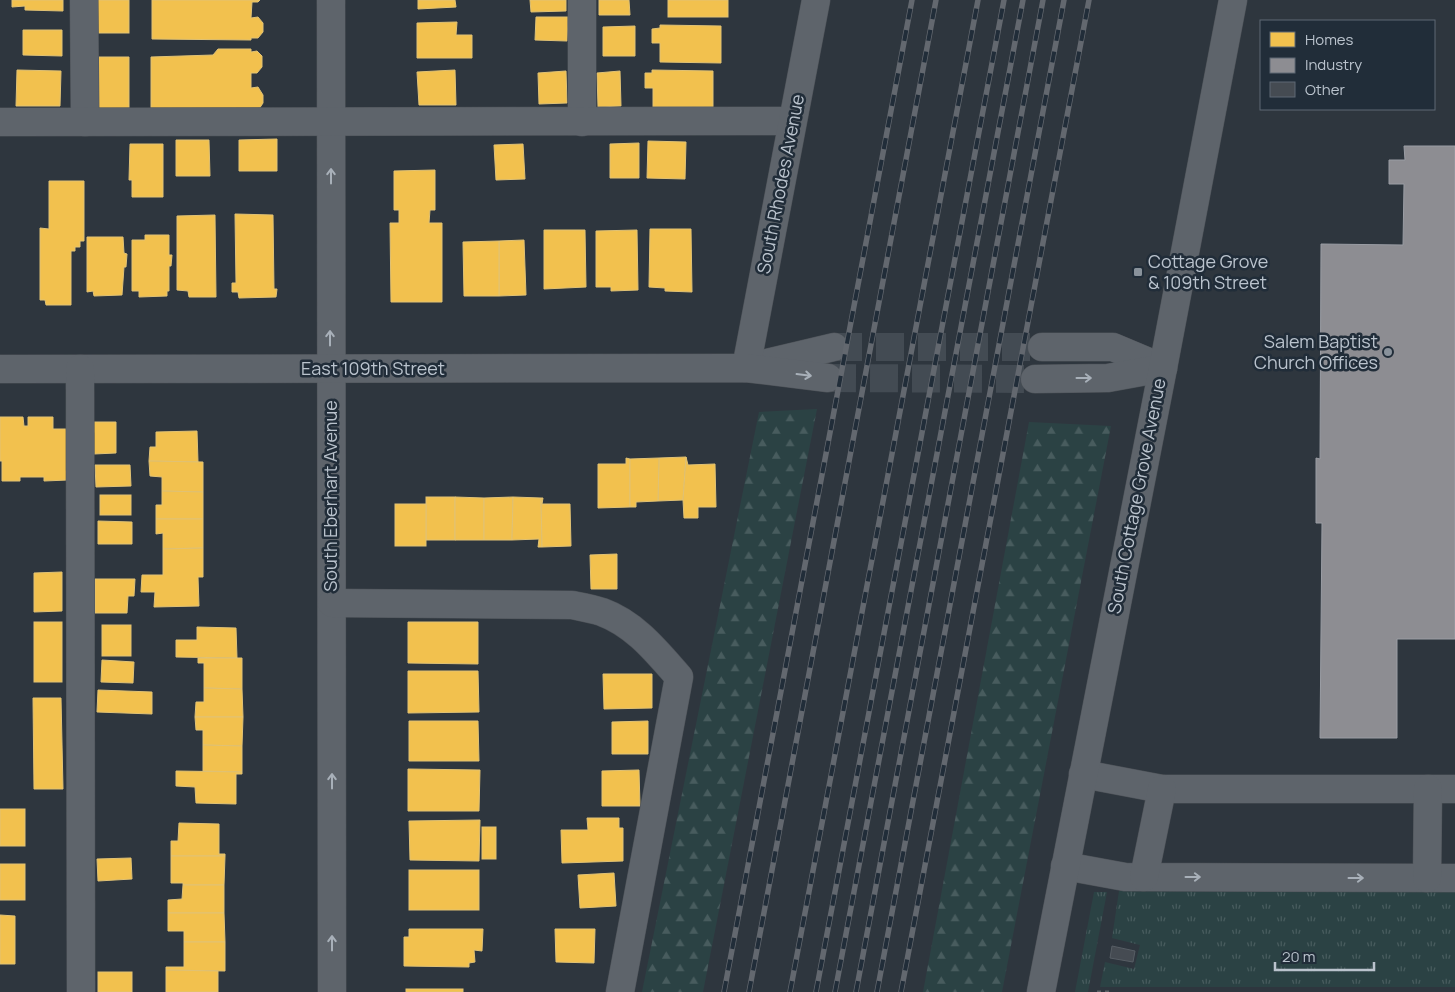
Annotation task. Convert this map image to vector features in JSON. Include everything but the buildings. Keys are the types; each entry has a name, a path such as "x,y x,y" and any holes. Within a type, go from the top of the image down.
{"street":[{"path":"84,0 85,122"},
{"name":"South Eberhart Avenue","path":"331,0 332,992"},
{"path":"582,0 582,122"},
{"name":"South Rhodes Avenue","path":"746,368 816,0"},
{"name":"South Cottage Grove Avenue","path":"1041,992 1233,0"},
{"path":"0,122 792,121"},
{"name":"East 109th Street","path":"746,368 834,347"},
{"path":"1042,347 1113,347 1163,368"},
{"name":"East 109th Street","path":"0,369 746,368 828,378"},
{"path":"1035,379 1108,378 1163,368"},
{"path":"80,369 82,992"},
{"path":"332,602 572,605 602,612 624,622 647,640 679,677 620,992"},
{"path":"1083,774 1162,789 1442,789 1426,878"},
{"path":"1144,877 1162,789"},
{"path":"1065,866 1125,876 1144,877 1455,878"}],"path":[{"path":"1097,992 1111,992"}],"green space":[{"path":"817,409 703,992 642,992 759,412"},
{"path":"1029,422 1111,426 1002,992 923,992"},
{"path":"1119,891 1455,891 1455,987 1100,987 1105,962 1134,969 1140,945 1112,938"},
{"path":"1094,892 1107,892 1088,992 1075,992"}],"tunnel":[{"path":"834,347 1042,347"},
{"path":"828,378 1035,379"}],"railway":[{"path":"724,992 912,0"},
{"path":"749,992 936,0"},
{"path":"790,992 978,0"},
{"path":"816,992 1004,0"},
{"path":"835,992 1023,0"},
{"path":"856,992 1043,0"},
{"path":"877,992 1064,0"},
{"path":"901,992 1089,0"}],"place":[{"name":"Cottage Grove & 109th Street","path":"1138,272"},
{"name":"Salem Baptist Church Offices","path":"1388,352"}]}
